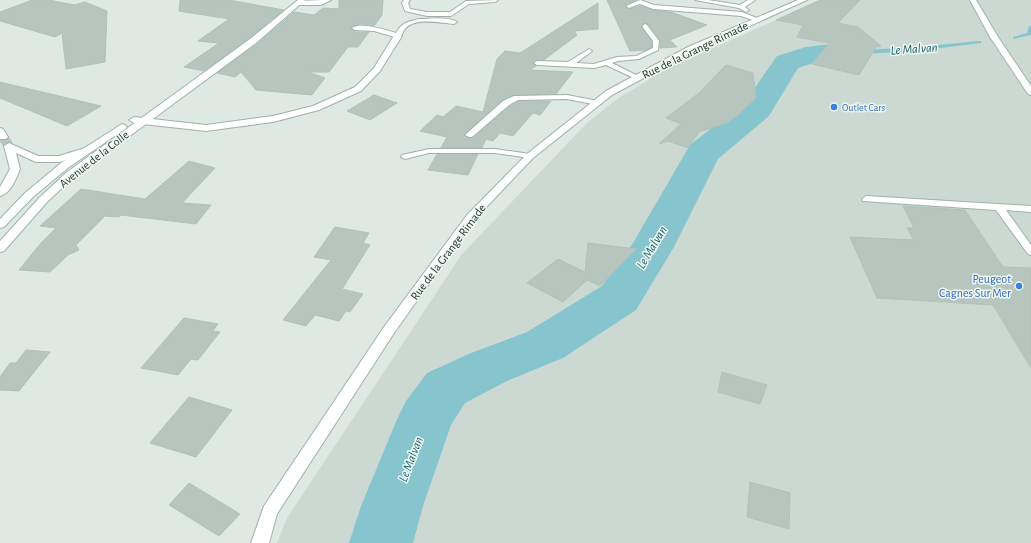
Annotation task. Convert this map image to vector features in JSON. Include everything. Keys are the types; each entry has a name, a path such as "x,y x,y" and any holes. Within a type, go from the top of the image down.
{"street":[{"name":"Rue de la Grange Rimade","path":"260,543 270,511 389,330 471,217 530,156 609,93 691,50 804,0"},
{"path":"973,0 994,37 1031,92"},
{"name":"Avenue de la Colle","path":"0,225 55,173 88,150 139,120 252,41 276,28 305,2"},
{"path":"139,120 206,128 273,119 316,108 358,89 377,69 398,36"},
{"name":"Avenue de la Colle","path":"0,248 44,199 139,120"},
{"path":"0,193 7,186 16,169 9,146 36,159 60,158 88,150"}],"lane":[{"path":"305,2 321,3 328,0"},
{"path":"407,0 405,3 407,10 427,14 451,14 468,2 495,0"},
{"path":"698,0 741,7 759,20"},
{"path":"741,7 752,0"},
{"path":"629,6 640,2 653,7 742,14 759,20"},
{"path":"688,14 759,20"},
{"path":"355,28 374,29 398,36 401,28 408,23 427,20 454,22"},
{"path":"537,63 594,66 617,59 637,58 656,49 656,41 645,26"},
{"path":"569,64 590,51"},
{"path":"607,63 638,78"},
{"path":"469,135 506,103 517,98 567,97 598,103"},
{"path":"405,157 429,150 495,151 530,156"},
{"path":"866,199 1031,209"},
{"path":"999,207 1031,252"}],"shaded area":[{"path":"821,0 1031,0 1031,543 277,543 287,518 462,254 587,123 617,99 666,69"}],"building":[{"path":"32,0 49,0 74,5 85,2 107,11 105,62 66,69 62,33 55,37 0,21 0,12"},
{"path":"180,0 229,0 284,10 204,71 184,67 219,43 198,41 229,19 179,11"},
{"path":"339,0 383,0 382,15 374,26 361,24 351,27 355,32 369,32 358,47 348,47 329,72 308,72 325,78 312,95 256,90 241,72 235,77 217,73 257,44 294,12 314,15 323,8 339,9"},
{"path":"607,0 636,0 625,6 630,9 640,6 653,10 671,12 707,25 670,40 677,47 660,48 660,40 648,24 644,23 641,27 652,41 652,47 646,50 630,51"},
{"path":"820,0 860,0 838,23 858,27 881,46 876,47 859,75 812,64 829,43 797,37 803,25 776,20"},
{"path":"598,3 598,29 574,31 577,35 544,60 537,60 533,63 536,66 530,70 573,72 556,94 513,95 502,100 464,135 468,138 473,138 510,106 518,101 551,101 540,115 533,113 513,136 500,133 493,141 486,139 482,148 441,148 447,137 420,131 437,115 443,117 456,106 483,112 497,59 505,51 520,53"},
{"path":"726,65 753,73 756,98 737,116 727,123 699,132 688,148 668,141 659,144 681,124 666,118 699,93"},
{"path":"0,82 101,106 67,126 0,98"},
{"path":"374,95 397,103 370,120 347,111"},
{"path":"437,154 478,154 468,175 428,170"},
{"path":"189,161 215,168 182,203 211,205 196,224 121,215 119,217 105,216 76,245 79,250 68,255 50,272 19,270 41,243 56,228 40,226 81,189 145,199"},
{"path":"903,206 965,210 1003,267 1031,268 1031,368 993,305 877,298 850,237 914,240 907,228 914,228"},
{"path":"335,227 369,233 363,243 370,245 342,289 363,294 350,312 346,311 339,321 315,315 306,326 283,320 331,260 314,257"},
{"path":"588,243 636,249 600,286 587,280 563,302 527,283 558,259 585,272"},
{"path":"184,318 218,324 213,331 220,332 198,360 191,359 178,375 141,368"},
{"path":"26,350 50,352 19,391 0,390 0,377 10,363 16,363"},
{"path":"722,372 767,385 760,404 718,392"},
{"path":"189,397 232,410 196,457 150,443"},
{"path":"750,482 790,493 789,529 747,517"},
{"path":"189,483 240,514 219,536 169,505"}],"waterway":[{"name":"Le Malvan","path":"1015,38 1029,34 1031,27"},
{"name":"Le Malvan","path":"864,52 917,49 979,42"},
{"name":"Le Malvan","path":"381,543 392,506 426,417 446,388 489,367 545,345 619,298 652,247 703,153 757,109 787,62 806,56 840,52"}],"tunnel":[{"path":"3,137 9,146"}],"place":[{"name":"Outlet Cars","path":"834,107"},
{"name":"Peugeot Cagnes Sur Mer","path":"1019,286"}]}
